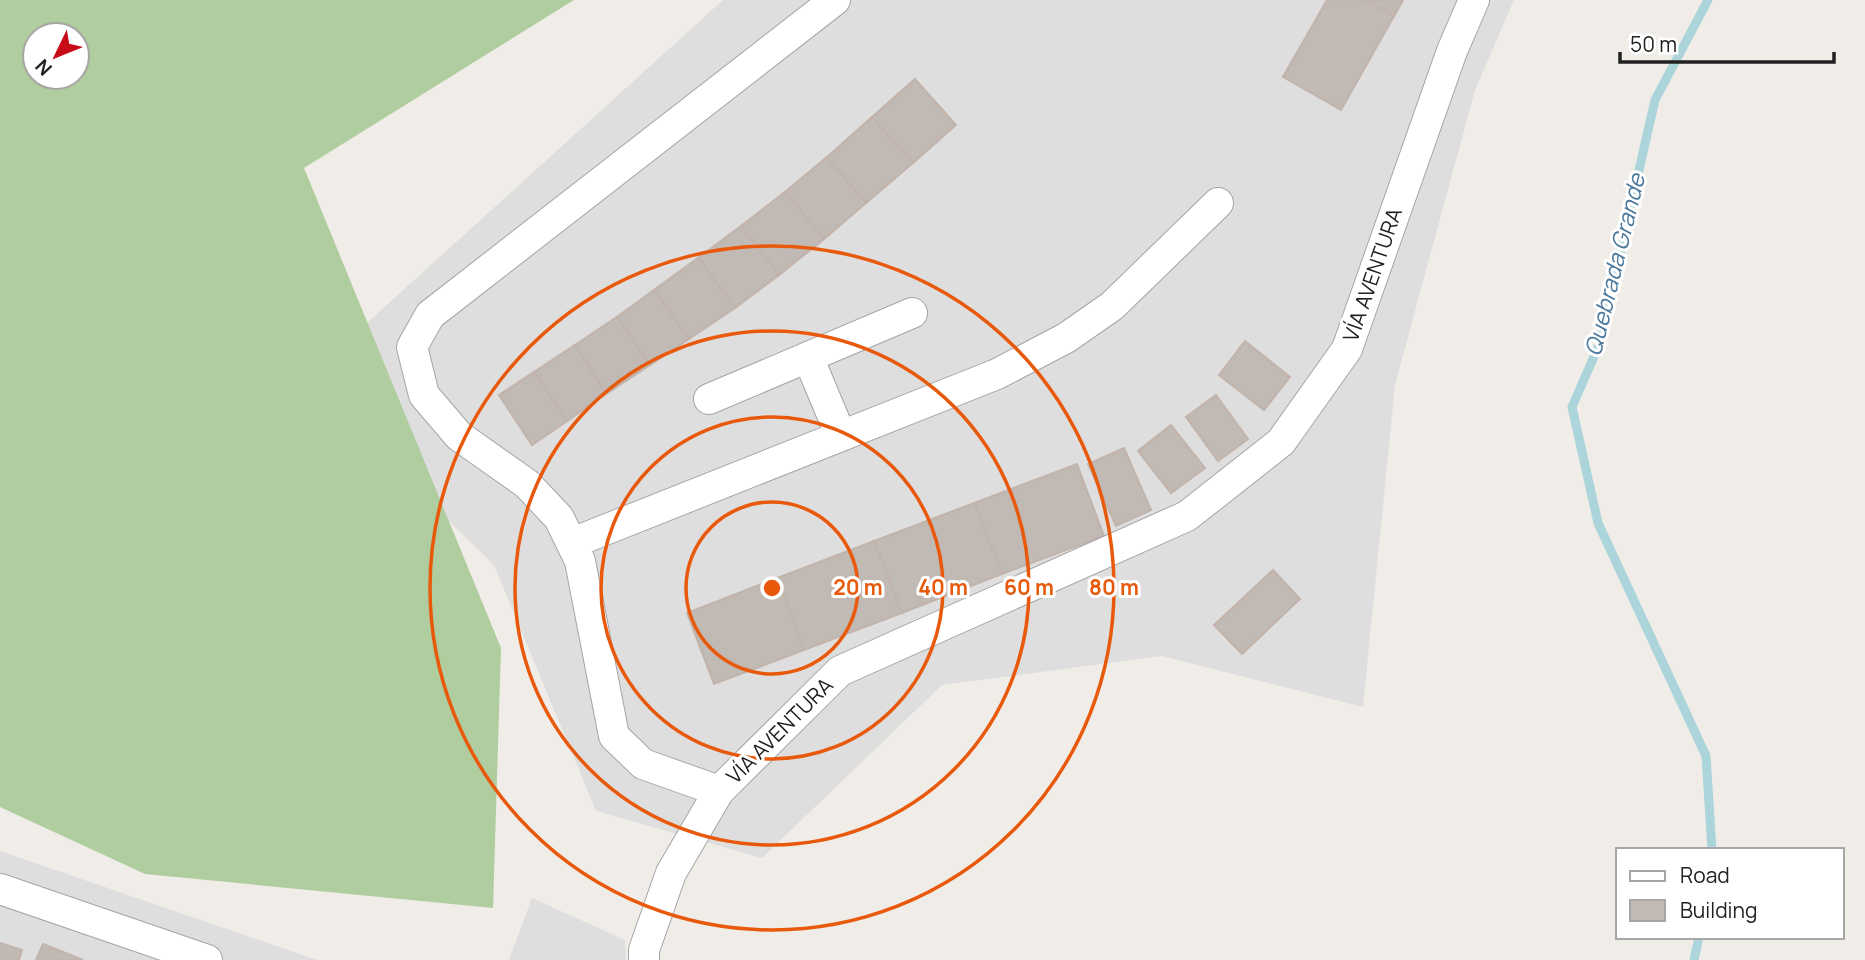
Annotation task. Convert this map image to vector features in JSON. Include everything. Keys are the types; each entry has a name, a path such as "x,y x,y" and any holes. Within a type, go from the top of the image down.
{"street":[{"path":"719,791 643,764 614,736 580,561 572,544 559,519 527,484 459,436 424,395 412,346 430,315 835,0"},
{"name":"VÍA AVENTURA","path":"644,960 644,950 671,873 719,791 840,671 1187,516 1280,442 1347,349 1452,51 1474,0"},
{"path":"572,544 997,374 1066,338 1112,306 1218,203"},
{"path":"709,399 912,313"},
{"path":"808,357 841,436"},
{"path":"0,889 207,960"}],"shaded area":[{"path":"723,0 1514,0 1475,90 1395,385 1363,707 1162,656 942,685 762,858 596,811 494,565 304,380"},
{"path":"0,851 317,960 0,960"},
{"path":"532,898 625,940 626,960 509,960"}],"green space":[{"path":"0,0 574,0 304,168 501,648 493,908 145,874 0,807"}],"building":[{"path":"1327,0 1367,0 1394,16 1341,110 1283,77"},
{"path":"1367,0 1403,0 1394,16"},
{"path":"915,79 956,125 913,163 872,117"},
{"path":"872,117 913,163 866,203 827,157"},
{"path":"827,157 866,203 824,239 785,192"},
{"path":"785,192 824,239 779,275 741,226"},
{"path":"741,226 779,275 735,308 698,258"},
{"path":"698,258 735,308 689,339 654,290"},
{"path":"654,290 689,339 650,365 617,317"},
{"path":"617,317 650,365 606,394 575,345"},
{"path":"1245,341 1290,377 1264,410 1219,375"},
{"path":"575,345 606,394 567,421 534,372"},
{"path":"534,372 567,421 532,445 499,395"},
{"path":"1216,395 1248,439 1218,461 1186,417"},
{"path":"1171,425 1205,468 1171,493 1138,451"},
{"path":"1124,448 1151,510 1116,526 1088,464"},
{"path":"1077,464 1104,536 1002,574 974,503"},
{"path":"974,503 1002,574 902,613 874,541"},
{"path":"874,541 902,613 804,650 777,578"},
{"path":"1273,570 1300,599 1242,654 1214,625"},
{"path":"777,578 804,650 714,684 687,613"},
{"path":"0,943 22,950 19,960 0,960"},
{"path":"43,944 83,960 36,960"}],"waterway":[{"name":"Quebrada Grande","path":"1708,0 1655,100 1599,345 1572,407 1598,523 1706,756 1712,848"},
{"name":"Quebrada Grande","path":"1694,960 1699,939"}]}
